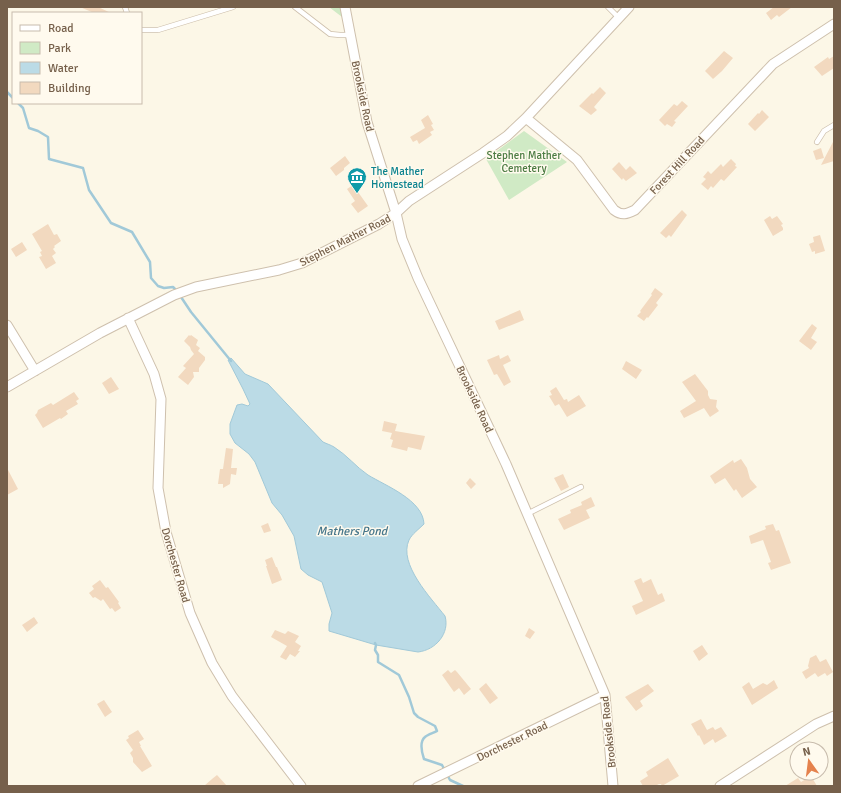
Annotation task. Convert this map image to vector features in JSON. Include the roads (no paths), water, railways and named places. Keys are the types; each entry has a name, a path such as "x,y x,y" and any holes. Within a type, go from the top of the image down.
{"street":[{"name":"Brookside Road","path":"346,7 367,122 396,213 402,238 418,278 506,464 605,696 614,786"},
{"name":"Stephen Mather Road","path":"7,386 163,300 185,291 279,270 302,263 379,224 396,213 409,201 483,153 506,136 526,118 629,7"},
{"name":"Forest Hill Road","path":"526,118 577,160 614,210 619,214 626,214 635,210 773,64 834,24"},
{"name":"Dorchester Road","path":"128,318 154,374 161,399 158,488 166,532 190,613 212,663 232,696 301,786"},
{"path":"7,325 35,371"},
{"name":"Dorchester Road","path":"418,786 605,696"},
{"path":"720,786 816,724 834,716"}],"lane":[{"path":"142,30 158,30 233,7"},
{"path":"294,7 330,34 351,35"},
{"path":"608,7 619,18"},
{"path":"816,142 824,131 834,125"},
{"path":"528,514 581,487"}],"water":[{"name":"Mathers Pond","path":"231,358 245,374 268,384 323,442 339,450 368,475 411,501 422,515 424,524 409,540 407,549 408,559 412,570 445,616 446,622 443,634 440,640 431,648 418,652 376,645 329,631 332,613 322,582 308,575 301,569 294,536 282,515 272,503 255,462 249,454 235,443 230,434 230,424 237,405 242,404 248,406 250,404 228,360"}],"waterway":[{"path":"7,92 12,97"},
{"path":"19,104 23,108 29,128 48,137 49,159 83,168 89,190 111,223 132,232 150,262 151,278 158,286 164,288 173,287 175,289"},
{"path":"181,297 191,312 231,361"},
{"path":"375,643 378,662 399,675 409,697 414,713 418,717 435,726 437,731 423,739 422,754 424,759 442,765 450,780 463,786"}],"place":[{"name":"The Mather Homestead","path":"357,194"}],"park label":[{"name":"Stephen Mather Cemetery","path":"524,161"}]}
